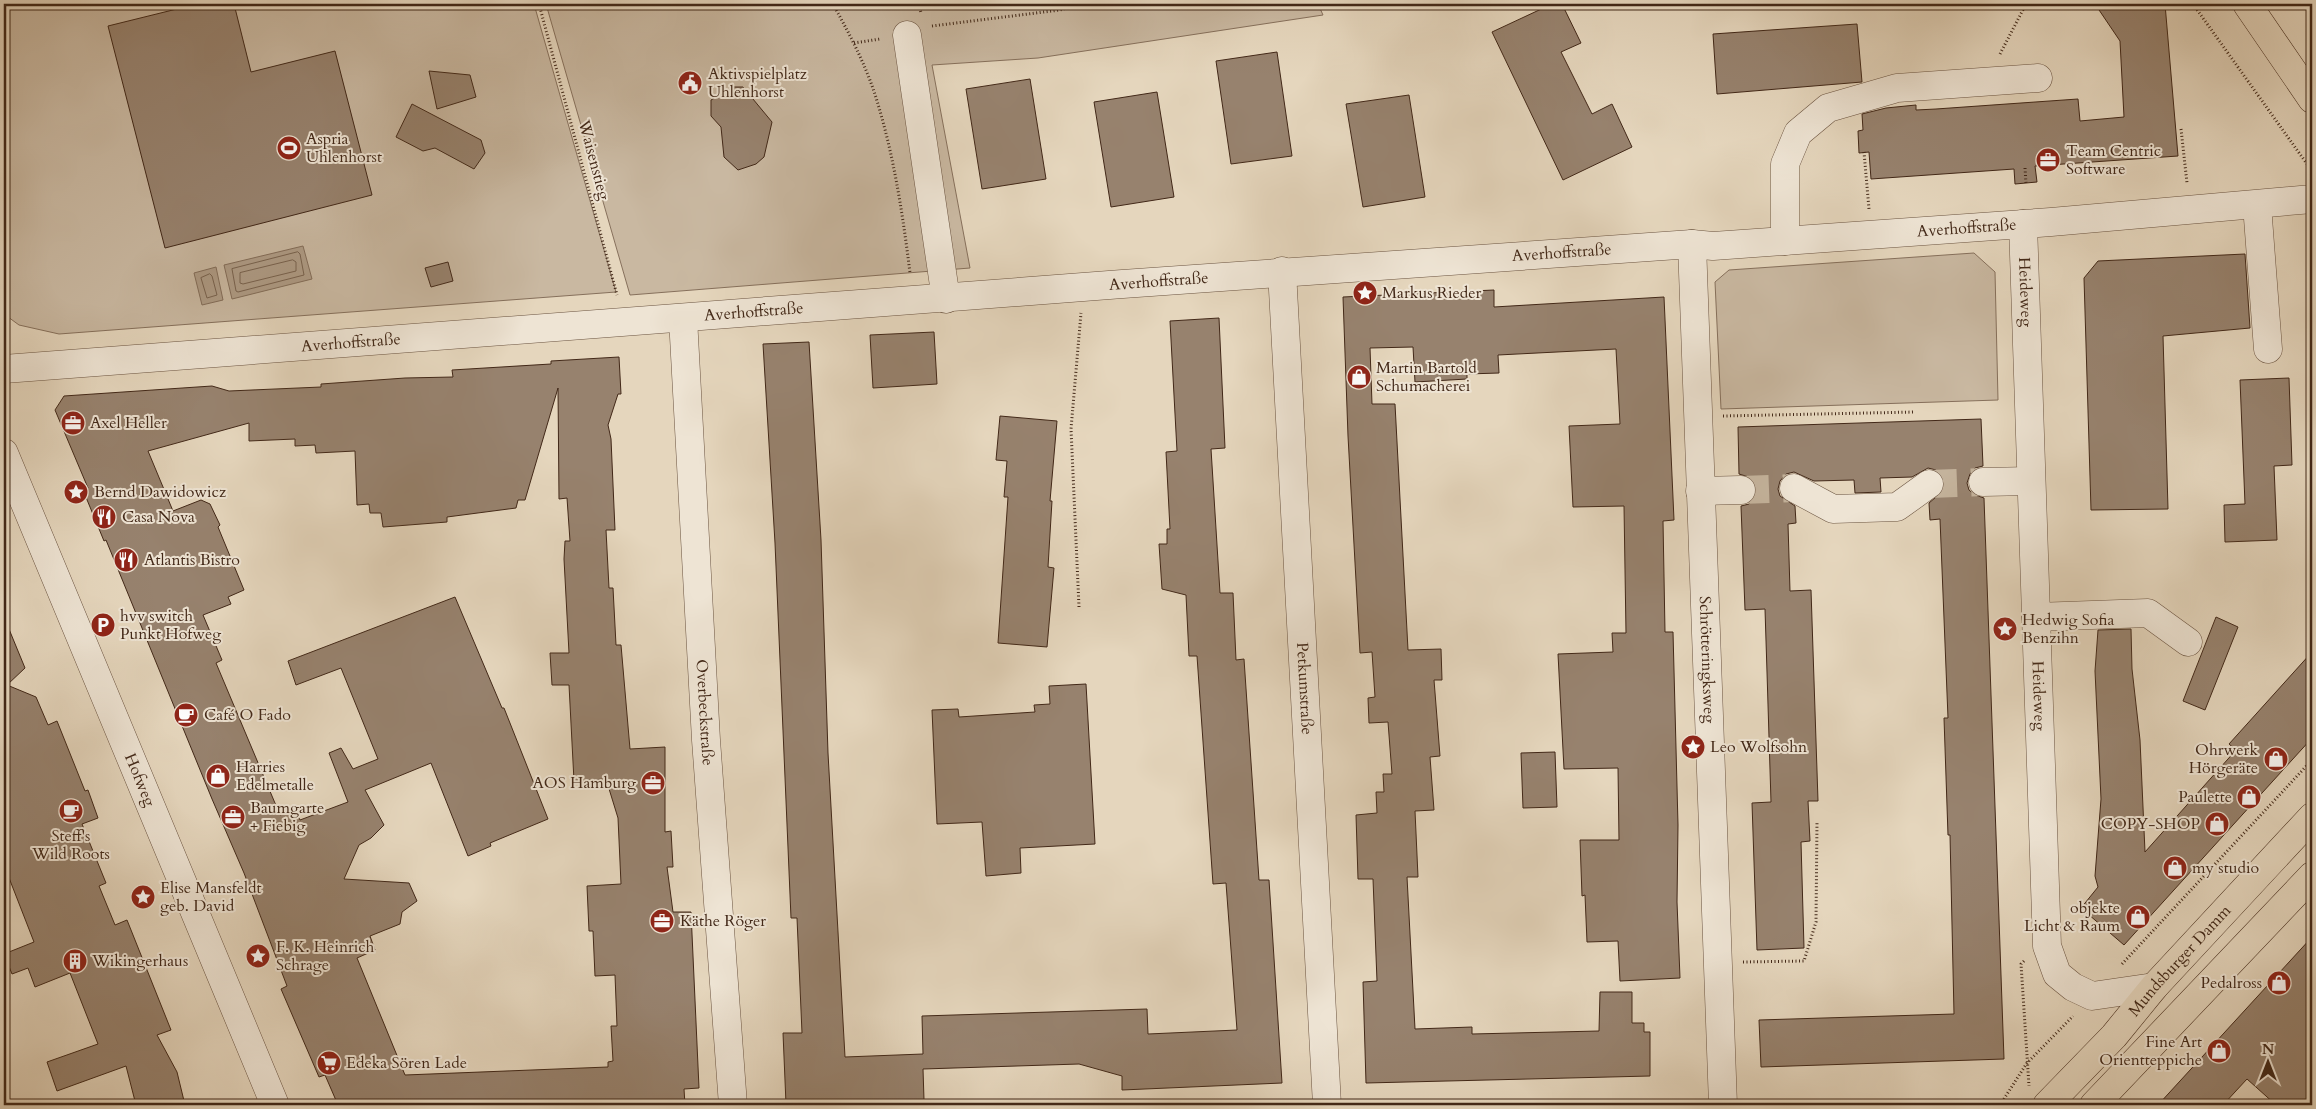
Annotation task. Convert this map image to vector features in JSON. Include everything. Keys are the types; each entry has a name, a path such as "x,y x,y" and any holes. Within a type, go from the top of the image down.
{"main road":[{"path":"2246,4 2312,99"},
{"name":"Mundsburger Damm","path":"2038,1097 2114,1036 2154,987 2312,817"},
{"name":"Mundsburger Damm","path":"2094,1105 2312,876"}],"street":[{"path":"907,35 946,299"},
{"path":"1785,241 1785,164 1798,133 1828,108 1897,88 2038,78"},
{"name":"Averhoffstraße","path":"4,368 946,299 1282,271 1692,244 1713,246 2023,224 2312,199"},
{"path":"2257,204 2268,349"},
{"name":"Heideweg","path":"2023,224 2047,946 2058,974 2073,987 2092,996"},
{"name":"Schrötteringksweg","path":"1692,244 1716,962 1723,1105"},
{"name":"Petkumstraße","path":"1282,271 1327,1105"},
{"name":"Overbeckstraße","path":"683,318 707,750 733,1105"},
{"name":"Hofweg","path":"4,454 275,1105"},
{"path":"1983,482 2031,480"},
{"path":"1794,488 1833,509 1842,509 1897,507 1929,484"},
{"path":"1700,491 1741,490"},
{"path":"2036,617 2148,613 2188,642"},
{"path":"2092,996 2154,987"}],"path":[{"name":"Waisenstieg","path":"539,4 625,322"},
{"path":"833,4 854,43 877,101 903,214 914,301"},
{"path":"854,43 907,35 924,27 1060,10 1079,4"},
{"path":"1993,82 2000,55 2026,4"},
{"path":"2193,4 2312,172"},
{"path":"2182,129 2190,211"},
{"path":"1864,152 1871,234"},
{"path":"2025,168 2026,183"},
{"path":"1079,607 1071,429 1083,288"},
{"path":"1698,417 1915,412"},
{"path":"2000,1105 2027,1063 2312,760"},
{"path":"1716,962 1804,962 1816,922 1817,822"},
{"path":"2038,1097 2027,1063 2021,964 2047,946"}],"shaded area":[{"name":"Aspria Uhlenhorst","path":"4,4 534,4 616,292 59,334 19,325 4,314"},
{"path":"546,4 1318,4 1323,15 1038,58 932,65 970,268 630,295"},
{"path":"1974,253 1995,272 1998,400 1721,409 1715,282 1729,270"}],"water":[{"path":"303,246 312,279 232,299 224,265"},
{"path":"216,267 223,300 202,305 194,273"}],"building":[{"path":"197,4 234,4 251,72 335,51 372,195 165,248 108,26"},
{"path":"1552,4 1562,4 1581,43 1561,52 1592,114 1612,104 1632,147 1563,180 1492,32"},
{"path":"2095,4 2165,4 2178,156 2035,166 2037,182 2015,184 2014,169 1871,179 1869,152 1859,153 1858,131 1863,130 1862,114 1886,108 1916,105 1916,110 2078,99 2080,121 2124,117 2120,41"},
{"path":"1857,24 1862,82 1717,94 1713,34"},
{"path":"1277,52 1292,156 1231,164 1216,61"},
{"path":"429,71 470,75 476,97 437,109"},
{"path":"1030,79 1046,179 982,189 966,89"},
{"path":"734,87 743,87 772,122 764,157 756,164 738,170 724,157 721,127 711,116 711,100"},
{"path":"1157,92 1174,197 1111,207 1094,102"},
{"path":"1409,95 1425,197 1363,207 1346,104"},
{"path":"412,104 481,140 485,153 474,169 435,148 423,151 396,137"},
{"path":"2245,254 2250,328 2163,336 2168,509 2091,510 2084,278 2098,261"},
{"path":"448,262 453,281 431,287 425,268"},
{"path":"1494,290 1494,307 1664,297 1674,520 1663,521 1665,632 1673,632 1680,978 1620,981 1618,941 1587,942 1585,895 1582,896 1580,840 1619,840 1618,768 1564,769 1558,654 1613,652 1612,633 1626,633 1624,506 1573,507 1569,426 1620,424 1616,349 1498,355 1499,373 1467,374 1467,379 1415,382 1413,347 1370,348 1372,404 1395,404 1408,650 1441,649 1442,680 1434,680 1440,756 1430,757 1434,810 1415,811 1418,877 1407,877 1415,1029 1472,1027 1472,1034 1599,1031 1600,992 1632,992 1632,1023 1644,1023 1644,1032 1650,1032 1650,1076 1366,1083 1363,982 1377,981 1373,879 1358,879 1356,815 1377,813 1376,792 1384,792 1383,774 1392,774 1388,722 1369,723 1368,698 1375,697 1372,652 1360,653 1348,436 1343,297"},
{"path":"1219,318 1225,448 1211,449 1220,593 1233,593 1236,660 1244,659 1259,880 1269,880 1282,1083 1122,1090 1122,1076 1079,1064 923,1069 924,1100 786,1104 783,1033 802,1033 797,918 791,918 775,543 763,344 809,342 821,540 828,753 845,1057 923,1054 922,1016 1147,1009 1148,1034 1237,1030 1226,883 1213,884 1197,656 1189,656 1186,595 1162,589 1159,544 1167,544 1167,529 1170,529 1166,452 1177,451 1170,321"},
{"path":"934,332 937,384 873,388 870,335"},
{"path":"619,357 621,394 618,394 608,425 611,439 615,530 606,530 609,588 613,588 616,645 621,645 630,749 665,747 665,832 671,831 673,867 667,867 673,912 691,912 699,1088 684,1089 685,1105 338,1105 325,1075 319,1077 281,989 287,986 244,873 106,540 104,541 83,490 88,488 55,410 64,396 212,386 229,391 321,387 321,384 405,378 453,377 452,370 551,364 551,361","holes":["558,388 559,499 567,498 570,541 565,541 564,559 569,653 550,653 552,685 569,685 574,781 606,779 618,818 621,884 587,886 589,931 593,931 595,976 615,975 617,1026 611,1026 613,1061 608,1062 608,1067 405,1075 357,958 375,950 370,936 400,924 402,912 417,901 409,883 344,879 359,845 371,838 384,825 365,790 431,763 468,856 491,846 490,843 548,819 504,708 502,708 455,597 288,661 296,685 341,668 378,759 353,769 341,748 329,753 348,802 300,820 294,808 280,815 216,663 222,660 203,615 231,604 228,597 244,590 218,527 220,525 210,504 201,500 173,511 148,451 249,423 249,441 295,439 295,446 315,445 316,453 355,451 357,505 369,504 370,513 381,513 383,527 447,522 447,517 516,508 518,500 525,500"]},
{"path":"2289,378 2292,465 2274,466 2277,540 2225,542 2224,505 2245,504 2240,380"},
{"path":"1000,416 1057,421 1050,501 1052,501 1048,567 1054,568 1047,647 998,643 1008,497 1004,497 1007,461 996,460"},
{"path":"1981,419 1983,466 1975,468 1970,474 1967,483 1969,490 1975,495 1984,498 2004,1059 1761,1067 1759,1020 1954,1014 1950,835 1948,835 1944,718 1948,718 1940,519 1930,520 1929,503 1943,491 1945,483 1936,470 1928,468 1912,477 1880,478 1881,492 1855,493 1854,480 1814,481 1794,472 1786,474 1780,481 1778,489 1780,496 1795,506 1796,523 1788,524 1790,591 1811,590 1818,801 1808,801 1810,841 1801,842 1804,948 1757,950 1752,803 1771,802 1765,609 1745,610 1741,506 1749,504 1754,498 1757,489 1755,482 1749,477 1739,474 1738,427"},
{"path":"4,617 25,668 7,685 36,697 48,725 57,721 85,791 88,790 98,818 82,824 106,883 99,886 115,925 127,920 171,1030 157,1035 177,1072 185,1105 136,1105 126,1066 57,1091 47,1062 98,1044 70,973 35,987 28,968 12,974 4,954 34,942 4,865"},
{"path":"2216,617 2238,627 2205,710 2183,701"},
{"path":"2131,629 2132,669 2140,740 2145,852 2236,750 2229,744 2312,652 2312,738 2124,945 2081,908 2098,887 2095,876 2101,799 2095,671 2098,630"},
{"path":"1086,684 1095,844 1020,848 1021,873 986,876 982,822 937,824 932,710 958,709 959,717 1035,712 1034,705 1050,704 1049,686"},
{"path":"1555,752 1557,807 1523,808 1521,753"},
{"path":"2312,937 2312,1105 2276,1105 2247,1079 2223,1105 2158,1105"}],"tunnel":[{"path":"1929,484 1983,482"},
{"path":"1741,490 1794,488"}],"place":[{"name":"Aktivspielplatz Uhlenhorst","path":"690,83"},
{"name":"Aspria Uhlenhorst","path":"289,148"},
{"name":"Team Centric Software","path":"2048,160"},
{"name":"Markus Rieder","path":"1365,293"},
{"name":"Martin Bartold Schumacherei","path":"1359,377"},
{"name":"Axel Heller","path":"73,423"},
{"name":"Bernd Dawidowicz","path":"76,492"},
{"name":"Casa Nova","path":"104,517"},
{"name":"Atlantis Bistro","path":"126,560"},
{"name":"hvv switch Punkt Hofweg","path":"103,625"},
{"name":"Hedwig Sofia Benzihn","path":"2005,629"},
{"name":"Café O Fado","path":"186,715"},
{"name":"Leo Wolfsohn","path":"1693,747"},
{"name":"Ohrwerk Hörgeräte","path":"2276,759"},
{"name":"Harries Edelmetalle","path":"218,776"},
{"name":"AOS Hamburg","path":"653,783"},
{"name":"Paulette","path":"2249,797"},
{"name":"Steff's Wild Roots","path":"71,811"},
{"name":"Baumgarte + Fiebig","path":"233,817"},
{"name":"COPY-SHOP","path":"2217,824"},
{"name":"my studio","path":"2175,868"},
{"name":"Elise Mansfeldt geb. David","path":"143,897"},
{"name":"objekte Licht & Raum","path":"2138,917"},
{"name":"Käthe Röger","path":"662,921"},
{"name":"F. K. Heinrich Schrage","path":"258,956"},
{"name":"Wikingerhaus","path":"75,961"},
{"name":"Pedalross","path":"2279,983"},
{"name":"Fine Art Orientteppiche","path":"2219,1051"},
{"name":"Edeka Sören Lade","path":"329,1063"}]}
